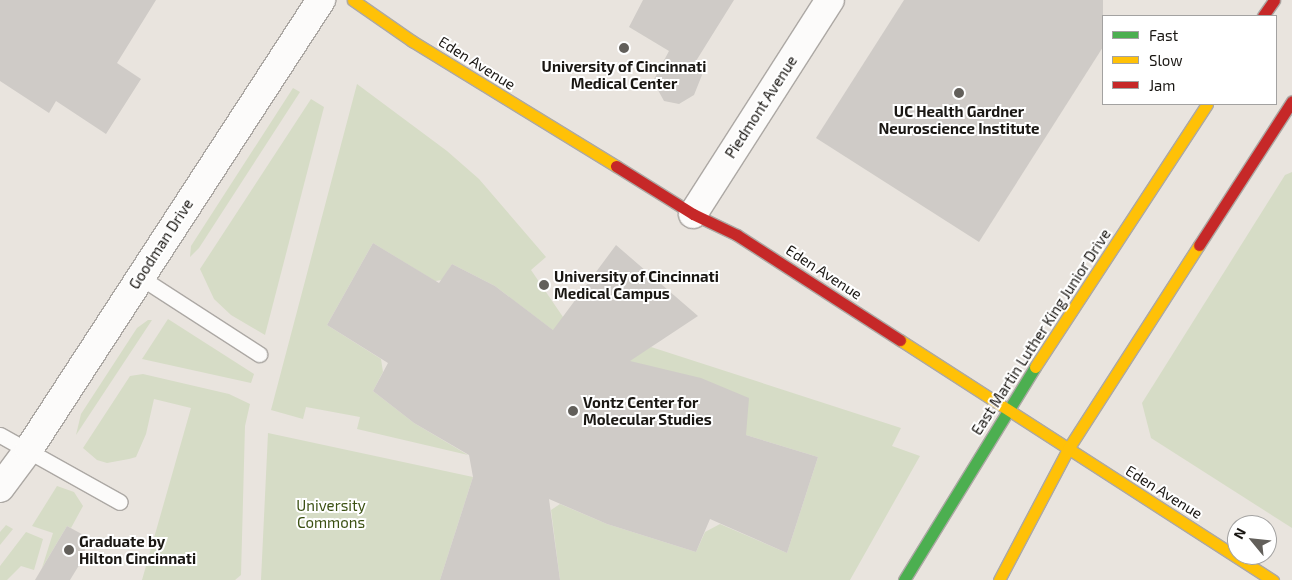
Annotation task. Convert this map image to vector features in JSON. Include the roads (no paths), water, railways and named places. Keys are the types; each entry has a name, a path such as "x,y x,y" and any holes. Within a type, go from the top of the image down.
{"main road":[{"name":"Eden Avenue","path":"353,0 412,41 693,214 737,235 1273,580"},
{"path":"1264,15 1274,0"},
{"name":"East Martin Luther King Junior Drive","path":"904,580 1008,409 1205,105"},
{"path":"999,580 1068,448 1288,116"}],"street":[{"name":"Goodman Drive","path":"0,488 29,449 321,0"},
{"name":"Piedmont Avenue","path":"693,214 830,0"}],"lane":[{"path":"140,277 259,354"},
{"path":"0,435 29,449 120,502"}],"place":[{"name":"University of Cincinnati Medical Center","path":"624,48"},
{"name":"UC Health Gardner Neuroscience Institute","path":"959,93"},
{"name":"University of Cincinnati Medical Campus","path":"544,285"},
{"name":"Vontz Center for Molecular Studies","path":"573,411"},
{"name":"Graduate by Hilton Cincinnati","path":"69,550"}],"park label":[{"name":"University Commons","path":"331,514"}]}
